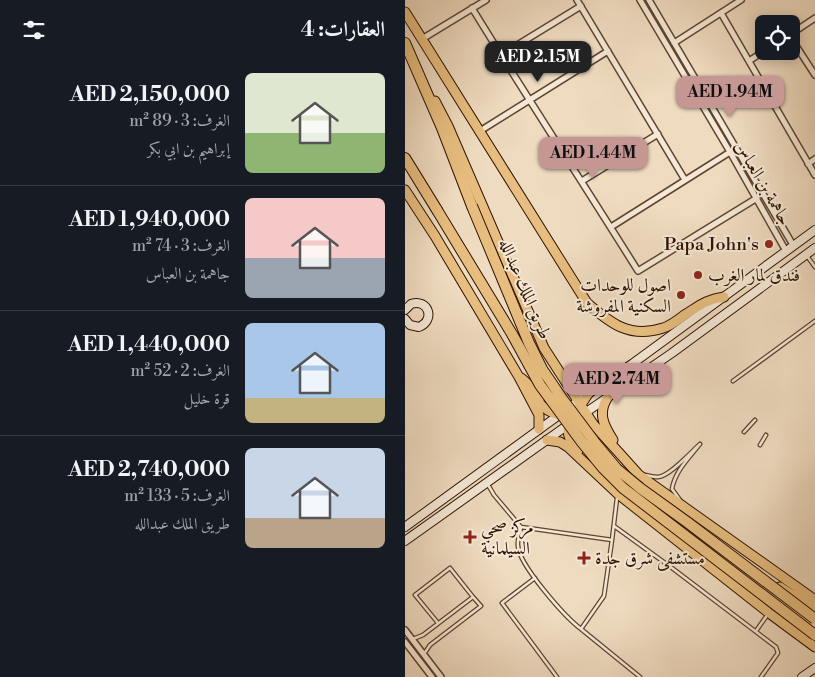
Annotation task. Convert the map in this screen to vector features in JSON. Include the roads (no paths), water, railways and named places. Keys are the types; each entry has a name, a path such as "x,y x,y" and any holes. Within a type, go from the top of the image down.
{"highway":[{"name":"طريق الملك عبدالله","path":"405,43 442,128 529,343 563,400 617,469 639,488 815,619"},
{"path":"405,158 512,334 540,385 603,468 623,488 815,635"}],"main road":[{"path":"405,12 587,303 609,322 625,329 646,332 664,328 711,299 724,297"},
{"path":"405,43 448,126 525,307 552,363 559,383 558,389 552,395 540,396 519,377"},
{"path":"405,190 435,236 519,377 539,416 539,429"},
{"path":"405,541 547,440 572,419 588,394 633,364 815,230"},
{"path":"405,526 559,416 608,397 815,248"},
{"path":"405,310 408,302 420,303 426,306 429,312 429,318 425,324 416,327 410,325 405,318"},
{"path":"552,363 593,424 639,474 815,600"},
{"path":"519,377 542,407 549,412 572,419"},
{"path":"608,397 603,408 602,420 625,459"},
{"path":"572,419 568,433 571,441 595,472"},
{"path":"595,472 585,451 586,444 592,439 603,440 615,454 625,459"},
{"path":"547,440 560,442 569,447 618,494 815,648"},
{"path":"735,558 815,610"},
{"path":"802,677 815,668"}],"street":[{"path":"422,39 485,0"},
{"path":"577,0 685,180"},
{"name":"جاهمة بن العباس","path":"640,0 757,198 786,251"},
{"path":"674,43 741,0"},
{"name":"جاهمة بن العباس","path":"651,1 793,245"},
{"path":"501,55 581,6"},
{"path":"472,8 638,270 757,198"},
{"path":"721,13 815,175"},
{"path":"800,28 815,18"},
{"path":"479,132 608,51"},
{"path":"800,52 815,75"},
{"path":"749,61 755,57"},
{"path":"582,181 658,134"},
{"path":"611,227 730,152"},
{"path":"808,164 815,159"},
{"path":"405,630 441,677"},
{"path":"405,642 431,677"}],"lane":[{"path":"806,255 815,267"},
{"path":"733,381 815,321"},
{"path":"744,432 755,420"},
{"path":"761,445 766,435"},
{"path":"639,474 663,475 675,467 700,444 679,470 673,483 672,489 686,507"},
{"path":"487,483 494,495 521,527 612,540"},
{"path":"581,629 604,596 618,494"},
{"path":"614,526 776,648 778,653 761,677"},
{"path":"521,527 517,546 520,557 535,578 569,620 640,677"},
{"path":"424,654 430,645 481,606 450,568 415,595 438,623"},
{"path":"535,578 502,603 557,677"},
{"path":"412,639 423,634 473,597"},
{"path":"755,631 769,613"}],"place":[{"name":"Papa John's","path":"769,244"},
{"name":"فندق لمار الغرب","path":"698,275"},
{"name":"اصول للوحدات السكنية المفروشة","path":"681,295"},
{"name":"مركز صحي السيلمانية","path":"470,537"},
{"name":"مستشفى شرق جدة","path":"584,558"}]}
